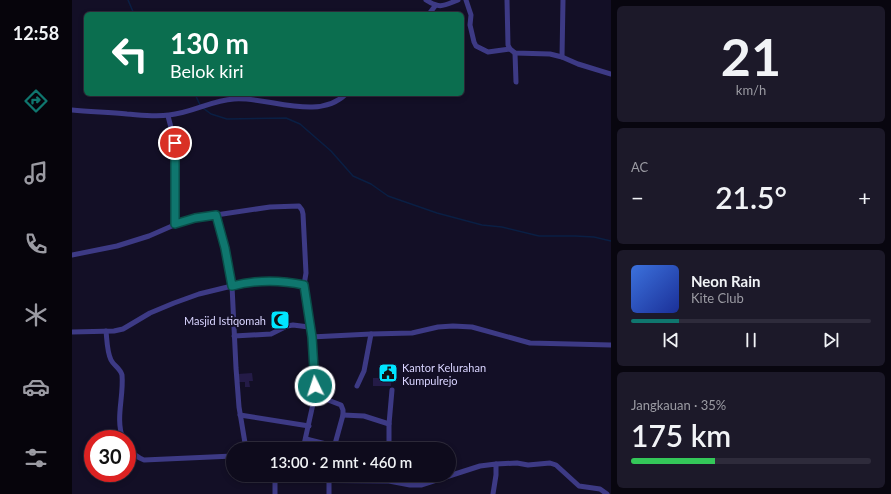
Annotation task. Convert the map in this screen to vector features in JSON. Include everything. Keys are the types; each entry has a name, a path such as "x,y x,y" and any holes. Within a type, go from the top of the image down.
{"street":[{"path":"426,0 435,6 443,6 458,0"},
{"path":"466,0 471,15 470,25 472,36 476,46 488,52 510,49"},
{"path":"507,0 508,45 510,49 516,53 550,54 562,56 578,64 611,74"},
{"path":"562,56 563,0"},
{"path":"430,12 435,6"},
{"path":"516,53 516,82"},
{"path":"72,110 146,116 168,116 185,113 235,98 294,107 310,107 334,103 344,96"},
{"path":"168,116 175,143 175,224"},
{"path":"72,256 117,246 195,218 270,207 299,206 303,214 306,273 304,285 309,327 312,337 315,375 315,395 305,442"},
{"path":"216,215 225,248 232,286 236,368 240,415 245,442"},
{"path":"72,332 123,329 150,313 174,303 199,294 232,286 257,282 288,282 304,285"},
{"path":"234,336 271,334 293,325 309,327"},
{"path":"312,337 412,333 438,327 463,326 472,327 530,343 611,345"},
{"path":"106,331 110,356 113,363 121,370 122,375 119,420 120,430"},
{"path":"358,386 364,371 370,334"},
{"path":"389,442 392,390"},
{"path":"306,439 330,445 335,444 343,415 344,410 341,405 315,395"},
{"path":"240,415 309,426"},
{"path":"343,415 364,416 389,424"},
{"path":"136,457 144,460 226,456"},
{"path":"456,474 480,466 496,464 517,463 528,465 550,463 556,465 578,486 600,489 607,494"},
{"path":"493,494 496,464"},
{"path":"275,482 276,494"},
{"path":"329,482 329,494"},
{"path":"401,482 410,485 421,485 430,482"}],"building":[{"name":"Masjid Istiqomah","path":"278,310 288,314 283,327 281,328 272,326"},
{"name":"Kantor Kelurahan Kumpulrejo","path":"384,368 392,368 391,386 373,386 373,378 384,378"},
{"path":"252,373 253,381 249,381 250,387 245,387 245,382 239,382 238,374"}],"waterway":[{"path":"128,0 133,12"},
{"path":"196,96 200,105"},
{"path":"203,108 211,114 227,119 286,118 300,124 331,151 353,176 371,184 388,196 437,213 482,225 502,227 539,236 594,237 611,241"}],"place":[{"name":"Masjid Istiqomah","path":"280,320"},
{"name":"Kantor Kelurahan Kumpulrejo","path":"388,373"}],"route":[{"path":"175,143 175,224 195,218 216,215 225,248 232,286 249,282 288,282 304,285 310,334 312,337 315,386"}]}
